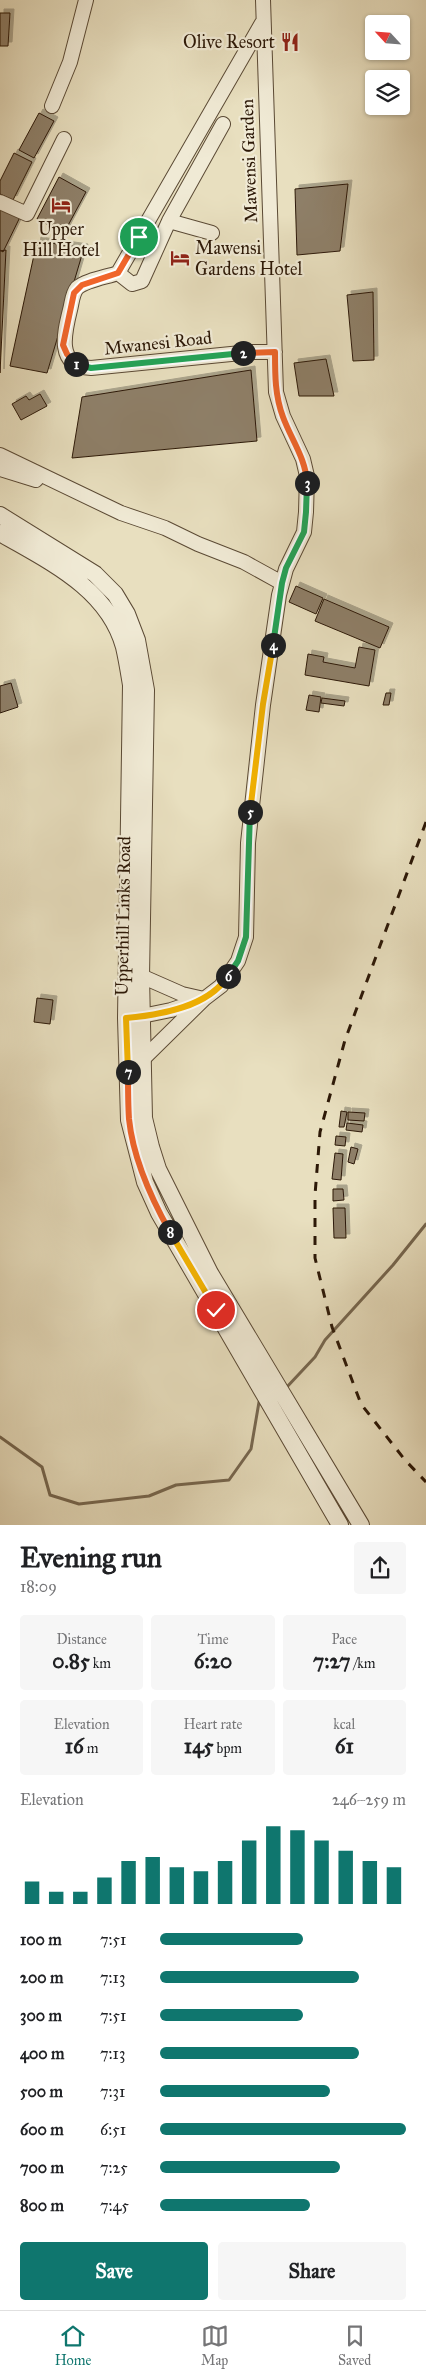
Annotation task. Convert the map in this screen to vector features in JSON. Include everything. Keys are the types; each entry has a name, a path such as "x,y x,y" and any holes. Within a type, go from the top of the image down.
{"street":[{"path":"52,106 70,62 86,0"},
{"name":"Mawensi Garden","path":"143,1059 204,999 222,986 238,961 246,937 251,803 263,704 282,583 286,568 304,532 306,476 303,459 283,416 276,392 262,24 263,0"},
{"path":"223,124 169,221 142,281 132,284 118,273 262,24"},
{"path":"0,202 27,214 64,139"},
{"path":"169,221 212,233"},
{"name":"Mwanesi Road","path":"118,273 82,285 74,293 63,345 67,354 80,366 91,368 251,352 275,352"},
{"path":"0,455 121,513 165,528 198,544 244,562 282,583"},
{"path":"0,469 29,479 59,484"},
{"name":"Upperhill Links Road","path":"0,515 95,574 115,594 127,614 137,640 146,690 134,975"},
{"name":"Upperhill Links Road","path":"0,533 48,561 91,591 109,615 124,646 132,685 134,1018 129,1120 145,1182 159,1213 197,1282 268,1386"},
{"path":"134,975 182,994 204,999"},
{"path":"134,1018 204,999"},
{"name":"Upperhill Links Road","path":"134,1018 143,1059 144,1118 158,1169 268,1386"},
{"path":"268,1386 285,1415 340,1525"},
{"path":"285,1415 361,1525"}],"building":[{"path":"0,13 10,13 8,46 0,46"},
{"path":"39,113 54,121 34,158 19,150"},
{"path":"14,153 32,162 13,200 0,194 0,181"},
{"name":"Upper Hill Hotel","path":"59,177 86,192 64,233 37,219"},
{"path":"348,184 340,251 297,255 295,189"},
{"path":"0,205 21,215 3,252 0,250"},
{"path":"37,241 84,248 47,373 10,366"},
{"path":"6,250 0,373 0,251"},
{"path":"373,292 374,360 353,361 347,295"},
{"path":"326,359 334,396 299,396 294,363"},
{"path":"251,370 257,441 72,458 82,397"},
{"path":"40,394 47,406 21,420 12,404 26,396 29,400"},
{"path":"296,586 323,598 316,614 289,602"},
{"path":"324,599 389,627 380,648 315,621"},
{"path":"359,647 375,650 369,686 305,675 308,654 324,657 323,662 355,668"},
{"path":"11,683 18,707 0,713 0,686"},
{"path":"386,693 391,693 389,705 383,705"},
{"path":"309,695 321,697 319,712 306,710"},
{"path":"322,698 345,701 344,706 321,703"},
{"path":"37,998 53,1000 50,1024 34,1022"},
{"path":"341,1111 347,1112 344,1127 339,1127"},
{"path":"348,1112 365,1113 364,1121 348,1120"},
{"path":"347,1123 363,1125 362,1132 346,1130"},
{"path":"336,1136 346,1137 345,1146 335,1145"},
{"path":"351,1147 358,1149 354,1164 348,1162"},
{"path":"335,1153 343,1154 341,1180 332,1179"},
{"path":"333,1189 343,1189 344,1200 333,1201"},
{"path":"333,1208 345,1208 346,1238 334,1238"}],"waterway":[{"path":"285,1389 315,1357 325,1340 393,1265 426,1224"},
{"path":"0,1437 42,1467 50,1495 79,1504 149,1496 176,1485 229,1480 251,1449 259,1402 262,1400"}],"railway":[{"path":"426,822 345,1040 320,1132 315,1195 315,1258 332,1327 361,1404 405,1460 426,1482"}],"place":[{"name":"Olive Resort","path":"290,42"},
{"name":"Upper Hill Hotel","path":"61,205"},
{"name":"Mawensi Gardens Hotel","path":"180,258"}],"route":[{"path":"139,237 118,273 82,285 74,293 63,345 67,354 72,361 80,366 91,368 251,352 275,352 276,392 293,441 303,459 306,476 304,532 286,568 279,595 263,704 248,843 246,937 238,961 222,986 204,999 143,1017 126,1018 129,1120 145,1182 159,1213 197,1282 216,1310"}]}
